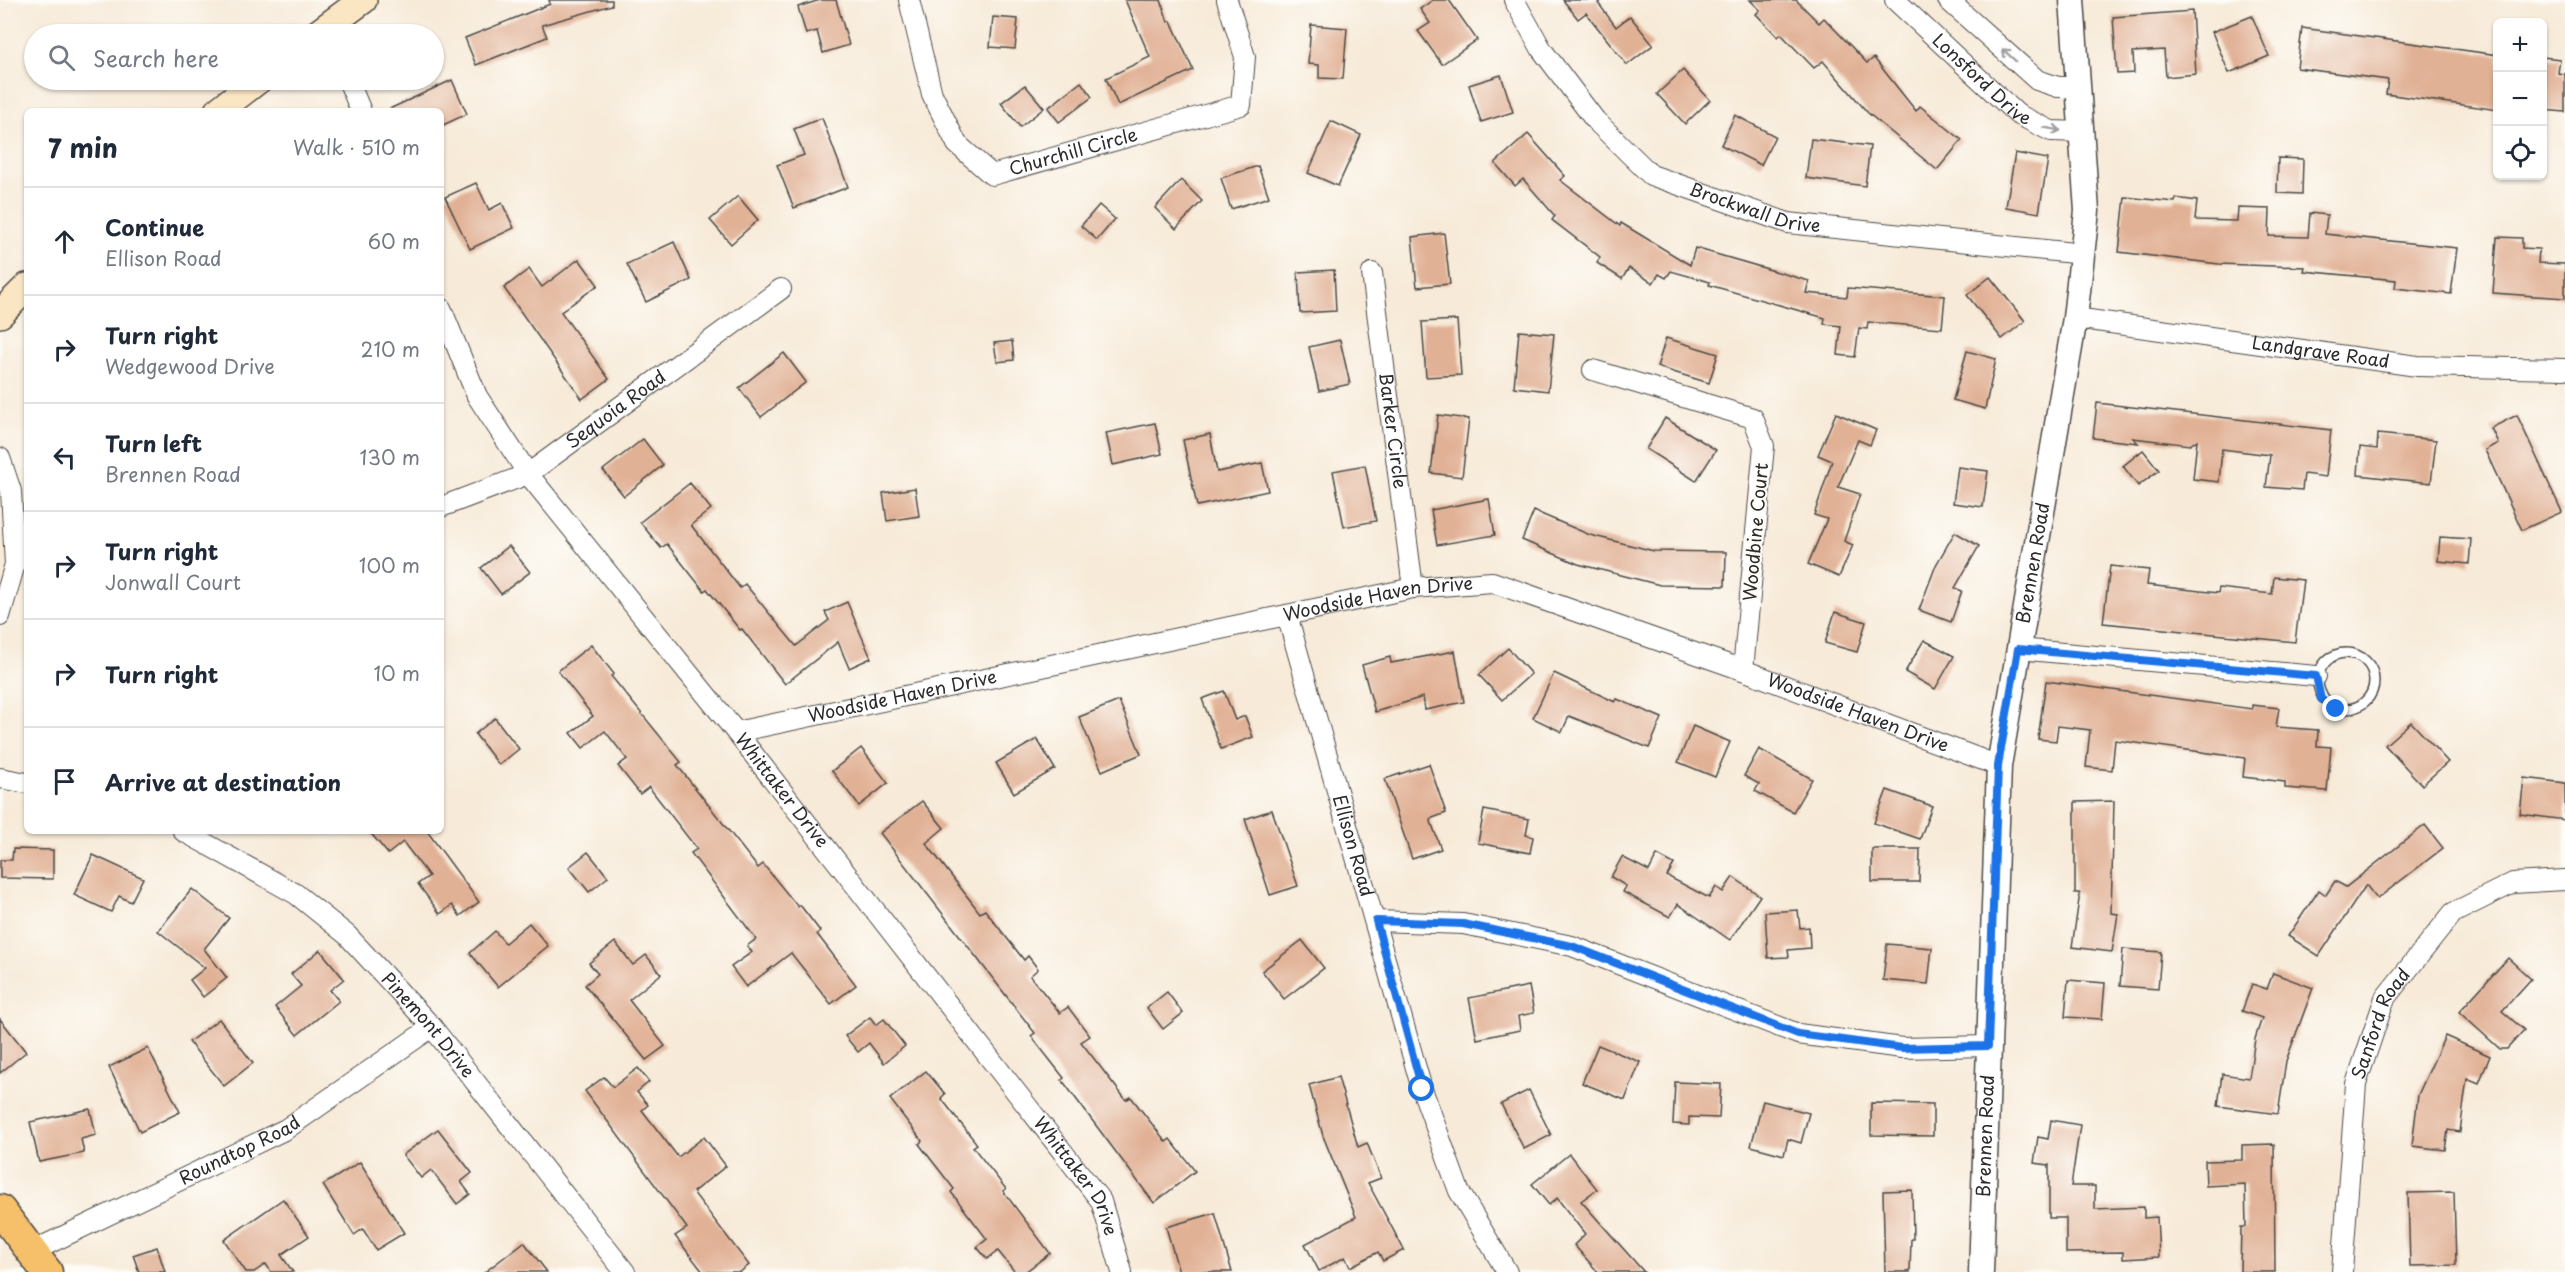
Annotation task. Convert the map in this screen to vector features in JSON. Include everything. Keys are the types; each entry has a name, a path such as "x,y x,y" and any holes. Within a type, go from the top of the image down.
{"main road":[{"path":"333,24 363,0"},
{"path":"222,108 245,90"},
{"path":"0,314 24,290"},
{"path":"0,1210 40,1261"}],"street":[{"name":"Churchill Circle","path":"909,0 932,94 957,144 992,175 1241,105 1245,57 1227,0"},
{"name":"Brockwall Drive","path":"1514,0 1542,50 1595,120 1651,175 1788,223 2083,254"},
{"name":"Lonsford Drive","path":"1895,0 2017,114 2051,130 2082,132"},
{"name":"Lonsford Drive","path":"1948,0 2037,80 2058,87 2078,87"},
{"name":"Brennen Road","path":"1981,1272 1998,766 2075,318 2087,211 2072,0"},
{"path":"352,90 360,108"},
{"name":"Barker Circle","path":"1372,273 1413,588"},
{"name":"Sequoia Road","path":"444,506 528,474 781,289"},
{"name":"Whittaker Drive","path":"444,315 477,396 528,474 736,732 1101,1201 1122,1272"},
{"name":"Landgrave Road","path":"2075,318 2417,366 2565,369"},
{"name":"Woodbine Court","path":"1593,370 1753,418 1764,446 1743,670"},
{"path":"0,458 11,491 15,564 0,616"},
{"name":"Woodside Haven Drive","path":"736,732 1413,588 1492,582 1743,670 1998,766"},
{"name":"Ellison Road","path":"1287,615 1422,1089 1459,1191 1507,1272"},
{"path":"2018,649 2316,676"},
{"path":"0,778 24,782"},
{"name":"Pinemont Drive","path":"188,834 296,894 347,935 432,1027 625,1272"},
{"name":"Sanford Road","path":"2342,1272 2356,1084 2385,998 2453,913 2513,883 2565,880"},
{"path":"1376,921 1463,924 1572,946 1798,1034 1902,1048 1988,1046"},
{"name":"Roundtop Road","path":"40,1261 286,1129 432,1027"}],"lane":[{"path":"2340,653 2354,653 2368,662 2374,678 2372,694 2358,708 2336,709 2321,699 2316,676 2326,662 2340,653"}],"building":[{"path":"549,0 612,0 612,5 542,25 547,37 476,65 465,38 550,4"},
{"path":"820,0 836,0 849,45 823,53 817,31 806,34 798,7"},
{"path":"1125,0 1161,0 1168,22 1171,21 1193,70 1118,105 1106,78 1150,57"},
{"path":"1433,0 1449,0 1477,40 1442,64 1418,31 1430,23 1420,9"},
{"path":"1563,0 1602,0 1598,3 1616,27 1630,16 1653,45 1627,65 1586,13 1578,19"},
{"path":"1750,0 1796,0 1819,23 1824,18 1867,63 1874,58 1916,111 1920,106 1962,140 1937,170 1868,113 1823,61 1814,68 1781,34 1778,37 1756,14 1760,10"},
{"path":"2192,11 2196,74 2166,77 2164,50 2133,52 2134,73 2117,74 2113,17"},
{"path":"2252,16 2269,56 2229,73 2212,32"},
{"path":"993,17 1018,19 1015,49 990,47"},
{"path":"1311,25 1347,28 1343,79 1319,78 1319,65 1308,64"},
{"path":"2302,28 2493,54 2493,109 2386,94 2388,80 2297,68"},
{"path":"2547,58 2560,59 2558,73 2565,74 2565,112 2547,110"},
{"path":"1683,70 1710,100 1685,124 1657,94"},
{"path":"1501,75 1513,112 1481,122 1469,85"},
{"path":"452,80 467,114 444,125 444,108 391,108 430,90 444,90 444,84"},
{"path":"1081,82 1092,97 1059,122 1048,108"},
{"path":"1025,85 1044,108 1020,127 1001,103"},
{"path":"1735,115 1775,136 1761,165 1721,145"},
{"path":"822,118 848,187 794,208 777,165 804,155 794,129"},
{"path":"1331,121 1361,135 1338,186 1308,173"},
{"path":"1528,134 1565,176 1560,180 1620,226 1621,223 1690,265 1695,248 1809,281 1806,293 1847,297 1848,288 1945,296 1942,328 1868,322 1867,329 1859,328 1855,357 1838,355 1841,326 1824,324 1825,318 1709,285 1710,282 1671,271 1666,278 1659,274 1653,283 1629,268 1622,279 1597,263 1600,257 1552,220 1555,216 1523,179 1515,186 1495,163"},
{"path":"1811,139 1870,146 1865,186 1806,178"},
{"path":"2015,153 2048,159 2039,213 2006,207"},
{"path":"2278,158 2303,159 2302,194 2277,193"},
{"path":"1258,166 1269,197 1231,209 1221,178"},
{"path":"1181,180 1202,201 1176,229 1155,208"},
{"path":"476,183 489,210 502,203 514,228 470,249 445,197"},
{"path":"738,196 758,220 731,244 710,220"},
{"path":"2125,197 2175,202 2176,198 2197,201 2195,220 2237,221 2238,208 2270,209 2269,236 2308,237 2310,213 2327,215 2325,234 2457,248 2451,294 2395,288 2396,280 2304,271 2305,267 2219,264 2119,252"},
{"path":"1099,205 1115,219 1097,240 1081,226"},
{"path":"1444,233 1450,284 1417,287 1412,237"},
{"path":"2497,237 2522,238 2522,248 2539,249 2538,263 2565,264 2565,298 2493,293"},
{"path":"674,242 691,280 646,302 627,264"},
{"path":"579,259 598,285 561,312 609,379 582,399 504,288 529,269 542,287"},
{"path":"1334,270 1336,311 1300,313 1298,272"},
{"path":"1990,277 2025,321 2002,339 1967,295"},
{"path":"1457,320 1461,375 1426,377 1422,322"},
{"path":"1519,331 1554,334 1548,391 1514,387"},
{"path":"1666,338 1718,354 1709,383 1657,367"},
{"path":"1340,340 1350,384 1319,391 1309,347"},
{"path":"1012,341 1014,360 997,362 994,343"},
{"path":"1967,351 1996,359 1985,409 1953,400"},
{"path":"784,353 806,382 761,417 739,388"},
{"path":"2097,403 2331,430 2326,477 2304,474 2302,490 2266,487 2270,455 2222,449 2219,482 2193,479 2197,440 2190,445 2133,438 2138,443 2093,438"},
{"path":"1836,413 1876,430 1870,445 1858,440 1838,487 1860,494 1844,541 1853,545 1839,577 1808,564 1827,519 1814,515 1832,461 1818,455"},
{"path":"1438,415 1469,419 1462,477 1431,473"},
{"path":"2517,415 2562,512 2522,530 2485,450 2498,443 2491,428"},
{"path":"1665,418 1716,450 1696,481 1646,449"},
{"path":"1155,423 1162,454 1113,465 1106,433"},
{"path":"1210,434 1217,472 1262,463 1268,491 1197,506 1183,440"},
{"path":"2378,434 2436,440 2431,483 2358,475 2360,447 2377,449"},
{"path":"643,439 663,465 624,496 603,470"},
{"path":"2143,450 2159,470 2138,486 2123,466"},
{"path":"1365,465 1376,521 1344,527 1333,471"},
{"path":"1958,467 1988,471 1983,507 1953,503"},
{"path":"690,483 711,509 691,525 740,588 745,584 796,646 829,620 825,612 847,602 871,658 849,668 838,642 785,684 742,629 740,630 707,589 704,591 667,544 661,548 640,522"},
{"path":"915,488 919,516 887,521 883,493"},
{"path":"1489,499 1495,535 1437,545 1431,510"},
{"path":"1534,511 1590,535 1654,551 1726,552 1725,586 1660,585 1578,564 1522,540"},
{"path":"1955,532 1979,546 1955,588 1962,591 1951,622 1919,610 1936,565"},
{"path":"2440,537 2471,539 2469,564 2438,561"},
{"path":"509,546 530,572 501,594 481,568"},
{"path":"2110,566 2149,570 2147,585 2218,593 2219,588 2272,594 2274,577 2303,580 2295,642 2103,623"},
{"path":"1835,612 1866,622 1857,652 1825,643"},
{"path":"1924,640 1954,656 1935,689 1905,672"},
{"path":"591,645 614,674 611,676 681,762 677,765 758,868 763,864 820,931 817,934 856,985 831,1004 791,953 746,987 731,967 752,952 747,946 756,939 691,853 697,849 649,787 640,794 618,766 627,759 605,731 583,748 571,733 593,716 558,671"},
{"path":"1508,648 1531,674 1502,700 1479,675"},
{"path":"1455,651 1464,702 1425,710 1423,697 1375,712 1362,665 1390,657 1391,663"},
{"path":"1554,673 1615,702 1617,699 1662,718 1649,748 1569,716 1562,732 1533,718"},
{"path":"2046,681 2252,709 2252,705 2279,708 2276,727 2318,730 2317,746 2331,747 2327,791 2285,788 2285,782 2243,777 2245,758 2115,740 2112,770 2086,767 2090,730 2058,726 2056,741 2038,739"},
{"path":"1224,691 1235,720 1245,716 1253,737 1221,749 1202,699"},
{"path":"1119,701 1141,754 1102,771 1079,717"},
{"path":"495,718 519,749 499,765 475,734"},
{"path":"2411,722 2448,762 2422,785 2385,745"},
{"path":"1693,726 1730,742 1715,777 1678,762"},
{"path":"1037,739 1055,769 1014,793 996,763"},
{"path":"861,748 888,783 859,806 832,771"},
{"path":"1759,749 1812,779 1793,812 1755,791 1759,784 1744,776"},
{"path":"1429,764 1446,813 1430,819 1441,849 1412,859 1385,779"},
{"path":"2524,778 2565,783 2565,820 2520,814"},
{"path":"1887,790 1932,806 1920,839 1874,823"},
{"path":"922,801 944,828 926,843 980,913 985,910 1024,960 1028,956 1038,969 1030,976 1060,1013 1068,1007 1090,1036 1081,1042 1126,1100 1131,1097 1166,1142 1170,1139 1195,1171 1154,1203 1031,1036 1035,1033 880,833"},
{"path":"2114,801 2111,913 2118,914 2112,952 2072,947 2080,893 2075,893 2075,802"},
{"path":"1272,810 1298,886 1270,895 1245,819"},
{"path":"1484,810 1529,819 1526,835 1533,837 1530,853 1478,843"},
{"path":"2425,825 2443,848 2377,899 2366,885 2319,956 2288,936 2319,890 2326,895 2335,881 2346,887"},
{"path":"371,834 429,834 479,902 460,916 452,905 440,914 418,884 429,876 403,842 388,854"},
{"path":"13,849 53,850 53,879 0,878 0,860 12,860"},
{"path":"1872,849 1920,849 1919,882 1872,882"},
{"path":"588,852 608,877 589,892 569,867"},
{"path":"93,855 143,878 131,902 119,896 111,912 74,895"},
{"path":"1657,855 1674,864 1667,876 1709,898 1716,887 1723,892 1733,877 1760,896 1730,940 1678,904 1670,917 1623,892 1626,886 1611,877 1622,857 1649,871"},
{"path":"192,889 229,918 204,949 227,978 203,997 190,980 205,968 158,931"},
{"path":"1798,910 1800,928 1809,927 1810,948 1788,950 1789,957 1768,958 1765,912"},
{"path":"529,923 548,946 498,987 470,953 495,931 505,943"},
{"path":"1302,940 1324,968 1284,999 1262,971"},
{"path":"615,942 633,965 646,955 661,974 629,1000 665,1046 646,1060 585,985 598,974 589,963"},
{"path":"1887,944 1932,948 1928,984 1883,980"},
{"path":"2123,949 2161,952 2158,989 2120,986"},
{"path":"320,950 344,979 330,990 339,1001 297,1035 275,1007 301,986 291,974"},
{"path":"2508,958 2531,979 2502,1011 2524,1030 2507,1049 2500,1049 2459,1012"},
{"path":"2273,973 2313,988 2286,1061 2278,1114 2218,1106 2222,1074 2249,1078 2255,1039 2262,1018 2242,1011 2252,984 2267,989"},
{"path":"2068,980 2105,983 2102,1019 2065,1017"},
{"path":"1529,986 1534,1013 1518,1016 1520,1030 1477,1039 1469,998"},
{"path":"1167,992 1183,1013 1163,1029 1147,1008"},
{"path":"870,1017 876,1025 884,1019 905,1046 884,1063 869,1043 858,1052 845,1036"},
{"path":"0,1019 26,1052 0,1073"},
{"path":"219,1019 253,1063 224,1086 189,1042"},
{"path":"2445,1036 2490,1056 2479,1083 2467,1078 2460,1132 2448,1130 2445,1150 2412,1146 2418,1095"},
{"path":"1598,1045 1640,1062 1625,1100 1582,1083"},
{"path":"148,1048 180,1112 140,1132 109,1067"},
{"path":"638,1068 649,1082 637,1092 648,1105 642,1110 678,1157 704,1137 726,1166 693,1192 749,1265 740,1272 703,1272 675,1236 687,1228 585,1091 604,1077 613,1087"},
{"path":"926,1071 945,1094 941,1098 977,1144 973,1147 1006,1189 1003,1191 1050,1253 1025,1272 1015,1272 998,1251 987,1259 977,1247 987,1239 951,1192 954,1189 919,1144 922,1141 890,1099"},
{"path":"1338,1077 1358,1147 1367,1143 1381,1178 1368,1183 1404,1250 1383,1261 1378,1252 1350,1267 1345,1257 1319,1271 1305,1244 1356,1217 1323,1136 1309,1085"},
{"path":"1675,1082 1721,1084 1719,1118 1689,1117 1689,1125 1673,1124"},
{"path":"1529,1090 1551,1135 1524,1149 1501,1104"},
{"path":"1763,1101 1809,1113 1801,1143 1788,1139 1784,1155 1751,1146"},
{"path":"1871,1103 1933,1104 1933,1136 1871,1135"},
{"path":"90,1109 96,1135 81,1139 84,1153 39,1162 30,1122"},
{"path":"2051,1120 2080,1125 2071,1186 2095,1186 2095,1209 2144,1207 2144,1218 2157,1217 2159,1257 2123,1259 2123,1252 2066,1253 2066,1218 2049,1218 2049,1165 2034,1163 2038,1137 2048,1139"},
{"path":"438,1129 472,1173 461,1182 470,1194 457,1204 431,1170 421,1178 403,1155"},
{"path":"2274,1144 2275,1272 2240,1272 2241,1227 2246,1227 2245,1184 2206,1186 2205,1161 2242,1160 2242,1145"},
{"path":"1569,1154 1597,1189 1581,1201 1644,1272 1598,1272 1574,1245 1585,1234 1557,1198 1549,1205 1532,1184"},
{"path":"360,1162 404,1233 376,1250 363,1229 354,1235 323,1185"},
{"path":"1912,1190 1913,1239 1911,1239 1910,1272 1885,1272 1883,1191"},
{"path":"2454,1192 2456,1265 2410,1266 2408,1193"},
{"path":"283,1199 309,1236 281,1255 293,1272 271,1272 266,1264 254,1272 246,1272 224,1240"},
{"path":"1215,1213 1232,1272 1179,1272 1166,1227"},
{"path":"524,1242 547,1272 485,1272"},
{"path":"157,1247 165,1272 139,1272 133,1255"}],"route":[{"path":"1422,1089 1376,921 1463,924 1572,946 1798,1034 1902,1048 1988,1046 1998,766 2018,649 2316,676 2321,699 2336,709"}]}
